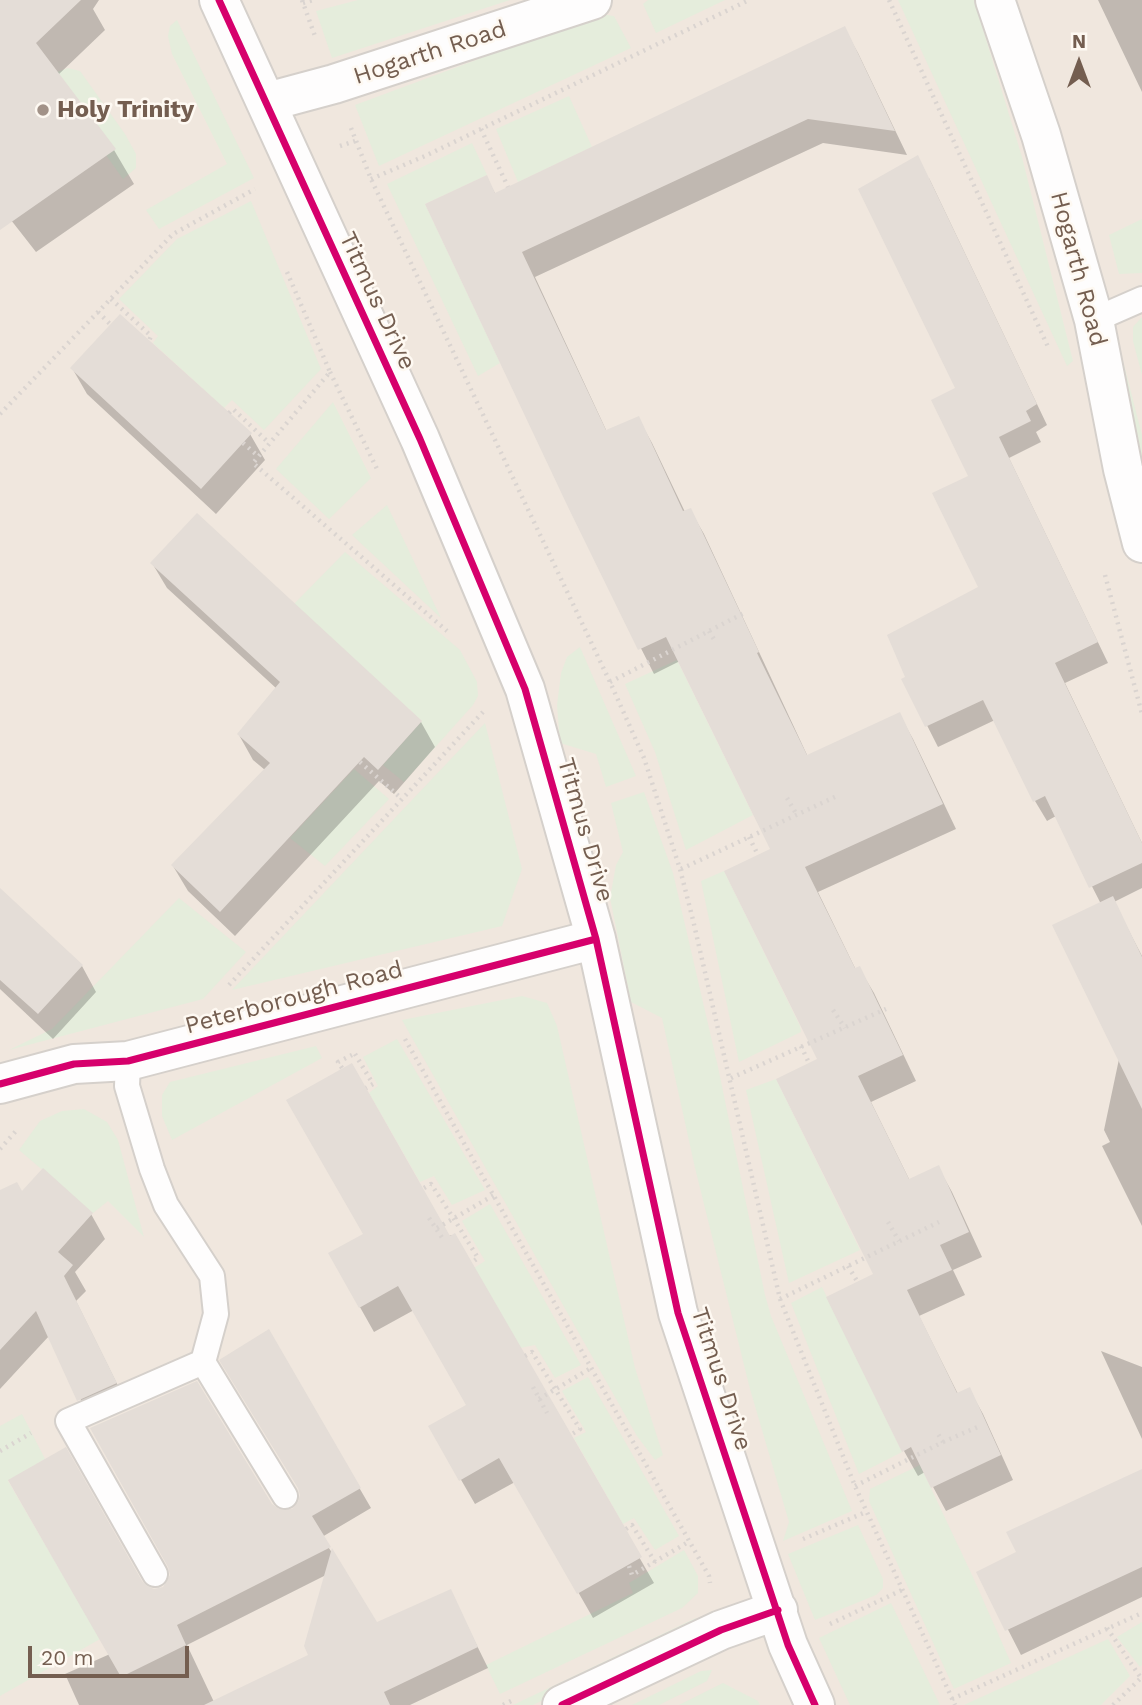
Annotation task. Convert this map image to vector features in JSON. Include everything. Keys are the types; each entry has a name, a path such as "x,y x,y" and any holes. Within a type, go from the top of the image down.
{"street":[{"name":"Titmus Drive","path":"219,0 420,439 525,689 596,939 678,1313 788,1645 815,1705"},
{"name":"Hogarth Road","path":"267,102 334,84 592,0"},
{"name":"Hogarth Road","path":"995,0 1041,135 1094,320 1123,469 1142,543"},
{"name":"Peterborough Road","path":"0,1084 74,1064 128,1061 596,939"},
{"path":"562,1705 721,1630 778,1610"}],"lane":[{"path":"1094,320 1142,299"},
{"path":"128,1061 127,1086 137,1124 166,1205 212,1276 216,1314 203,1362 285,1496"},
{"path":"155,1574 68,1421 203,1362"}],"path":[{"path":"303,3 313,0"},
{"path":"371,179 749,0"},
{"path":"889,0 1051,354"},
{"path":"334,84 371,179 644,758 680,869 731,1078 780,1299 855,1486 953,1702 1142,1612"},
{"path":"481,129 508,187"},
{"path":"0,414 173,234 252,191 292,162 355,141"},
{"path":"252,191 257,203"},
{"path":"283,264 330,372 253,463 450,634"},
{"path":"111,299 151,336 149,341"},
{"path":"98,312 111,325"},
{"path":"229,412 233,409 270,443"},
{"path":"243,443 258,456"},
{"path":"610,681 744,613"},
{"path":"709,631 715,641"},
{"path":"226,987 495,699 525,689"},
{"path":"360,762 402,799"},
{"path":"680,869 839,795"},
{"path":"787,798 797,815"},
{"path":"749,837 758,855"},
{"path":"380,995 709,1576 721,1630"},
{"path":"731,1078 886,1009"},
{"path":"834,1010 845,1028"},
{"path":"801,1046 809,1063"},
{"path":"355,1054 373,1084 366,1088"},
{"path":"424,1188 431,1184 454,1219 478,1258 471,1263"},
{"path":"437,1228 494,1195"},
{"path":"429,1218 443,1239"},
{"path":"888,1222 899,1241"},
{"path":"780,1299 939,1222"},
{"path":"848,1266 857,1282"},
{"path":"525,1356 532,1352 580,1429 572,1434"},
{"path":"539,1399 591,1367"},
{"path":"533,1387 547,1413"},
{"path":"855,1486 980,1426"},
{"path":"938,1434 943,1442"},
{"path":"626,1529 632,1525 654,1562"},
{"path":"629,1566 632,1575 690,1542"},
{"path":"1107,1629 1142,1677 1112,1705"}],"shaded area":[{"path":"0,0 1142,0 1142,1705 0,1705"}],"green space":[{"path":"358,0 510,0 332,58 316,11"},
{"path":"648,0 725,0 656,33 643,4"},
{"path":"898,0 974,0 1022,157 1073,361 1067,366"},
{"path":"600,14 614,16 631,48 379,166 355,105"},
{"path":"177,20 254,178 159,229 146,210 227,164 172,54 168,36 170,26"},
{"path":"68,68 80,71 136,154 136,168 123,179 57,72"},
{"path":"569,96 592,147 518,182 496,129"},
{"path":"472,143 487,175 425,204 500,363 478,376 387,184"},
{"path":"251,201 321,369 264,430 232,400 224,408 153,343 158,336 119,299 177,239"},
{"path":"1142,219 1142,273 1119,274 1109,235"},
{"path":"1142,317 1142,375 1133,341 1133,327"},
{"path":"1123,361 1142,435 1142,474 1113,365"},
{"path":"333,402 371,478 329,519 276,469"},
{"path":"387,505 441,618 352,535"},
{"path":"345,552 460,650 477,682 478,696 473,705 404,782 383,765 422,721 294,604"},
{"path":"580,647 636,776 606,787 596,754 560,743 557,705 561,673 567,657"},
{"path":"677,660 753,815 686,850 655,752 625,684"},
{"path":"485,723 522,869 502,926 232,990"},
{"path":"354,769 389,799 325,866 290,838"},
{"path":"644,792 673,873 771,1316 852,1511 783,1541 789,1522 750,1389 695,1168 662,1018 631,1002 610,898 616,865 623,852 611,803"},
{"path":"724,871 801,1032 739,1062 701,881"},
{"path":"179,898 246,952 203,999 9,1050 52,1029"},
{"path":"522,996 547,1003 557,1026 635,1368 663,1455 655,1460 637,1436 402,1020"},
{"path":"397,1039 485,1190 452,1205 434,1176 420,1182 369,1093 378,1086 363,1057"},
{"path":"316,1046 322,1058 172,1140 162,1116 162,1095 170,1082"},
{"path":"776,1079 860,1250 789,1283 746,1090"},
{"path":"84,1109 107,1122 118,1140 144,1237 108,1201 93,1213 19,1150 40,1121 62,1111"},
{"path":"490,1204 581,1365 555,1378 535,1345 520,1348 474,1268 485,1261 462,1221"},
{"path":"822,1287 902,1452 859,1474 791,1303"},
{"path":"588,1377 679,1536 655,1550 634,1518 623,1524 574,1438 586,1432 562,1391"},
{"path":"22,1414 45,1459 8,1481 100,1639 0,1696 0,1426"},
{"path":"920,1465 1011,1663 954,1689 869,1501 870,1489"},
{"path":"858,1525 883,1579 883,1588 876,1595 815,1620 788,1554"},
{"path":"684,1550 698,1576 698,1593 682,1608 500,1694 486,1665 633,1593 629,1583"},
{"path":"891,1603 940,1705 850,1705 819,1638"},
{"path":"696,1618 698,1627 533,1705 513,1705"},
{"path":"1142,1622 1142,1665 1140,1667 1117,1637"},
{"path":"1108,1639 1130,1676 1101,1705 964,1705"},
{"path":"712,1670 707,1681 659,1705 632,1705 701,1671"},
{"path":"723,1683 758,1701 760,1705 679,1705"}],"building":[{"name":"Holy Trinity","path":"0,0 81,0 36,43 116,149 0,230"},
{"path":"845,26 895,131 808,119 522,252 606,430 639,416 683,511 691,508 807,755 900,712 943,804 805,867 855,968 860,966 903,1055 858,1076 909,1179 939,1165 969,1232 940,1245 952,1270 907,1290 957,1393 970,1387 1001,1455 931,1488 911,1447 902,1452 826,1297 873,1274 776,1079 817,1059 724,871 770,849 666,637 638,650 425,204 487,175 495,193"},
{"path":"918,155 1037,404 1026,411 1031,421 999,437 1098,642 1055,663 1142,843 1142,863 1089,888 1045,796 1033,802 983,700 925,727 901,679 905,677 887,635 978,587 932,493 968,476 931,400 955,388 858,189"},
{"path":"120,314 252,433 201,489 70,368"},
{"path":"197,513 422,721 378,770 364,757 220,912 171,865 270,763 237,734 280,682 150,563"},
{"path":"0,888 83,965 38,1014 0,980"},
{"path":"1113,896 1142,957 1142,1109 1052,925"},
{"path":"352,1063 450,1236 455,1233 642,1557 577,1594 499,1458 459,1481 428,1426 466,1405 398,1286 359,1308 328,1253 363,1234 286,1100"},
{"path":"43,1168 93,1213 58,1252 73,1265 64,1276 117,1383 77,1401 36,1311 0,1350 0,1190 17,1182 22,1191"},
{"path":"269,1329 361,1488 312,1516 331,1547 177,1625 186,1645 121,1677 8,1480 66,1447 142,1581 154,1589 163,1587 170,1575 168,1567 90,1428 197,1381 272,1504 279,1509 292,1509 300,1495 298,1488 219,1360"},
{"path":"1142,1469 1142,1567 1005,1631 976,1572 1016,1552 1006,1532"},
{"path":"332,1548 377,1622 451,1589 478,1647 384,1692 390,1705 204,1705 308,1655 304,1646"}],"cycle path":[{"path":"219,0 420,439 525,689 596,939 678,1313 788,1645 815,1705"},
{"path":"0,1084 74,1064 128,1061 596,939"},
{"path":"562,1705 721,1630 778,1610"}],"place":[{"name":"Holy Trinity","path":"43,110"}]}
